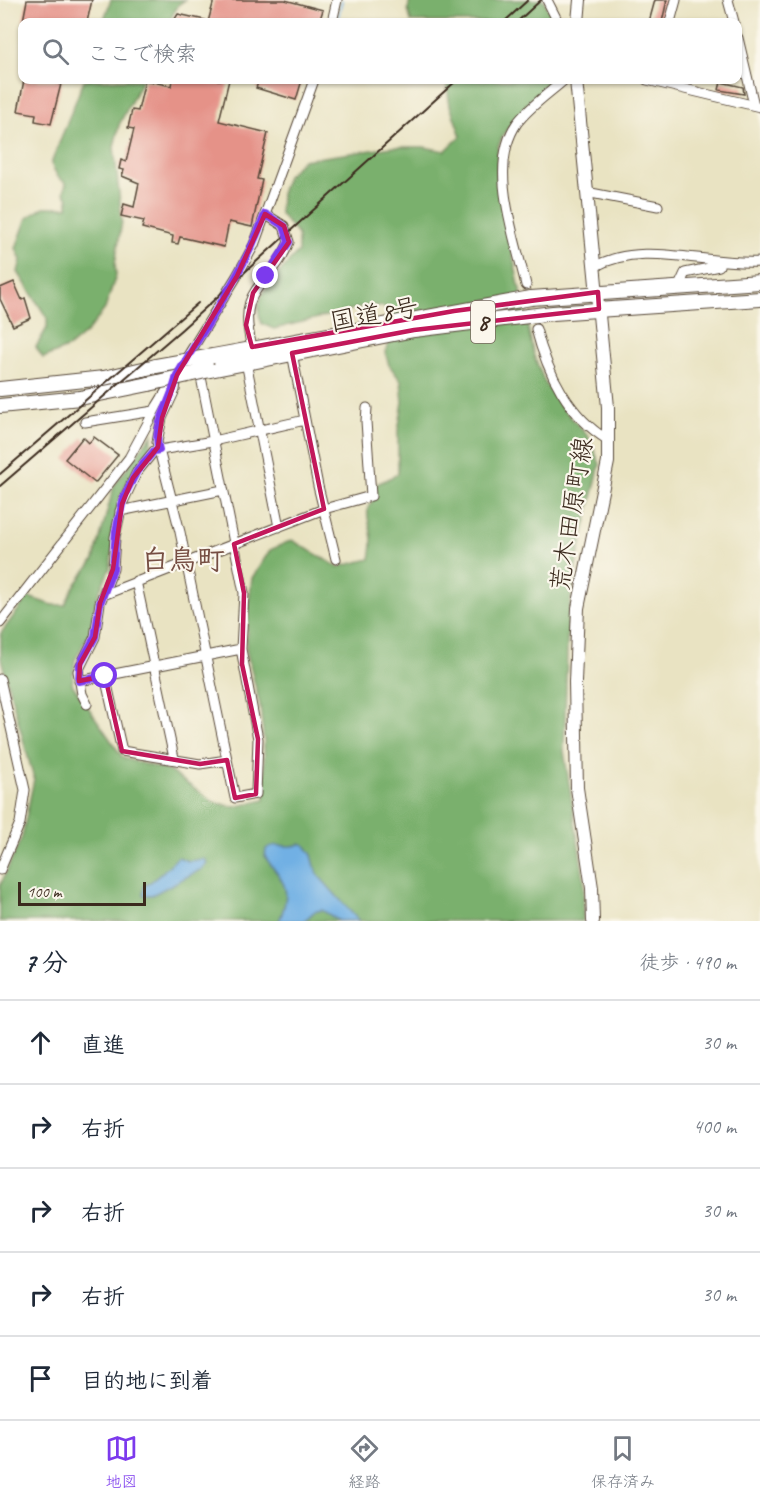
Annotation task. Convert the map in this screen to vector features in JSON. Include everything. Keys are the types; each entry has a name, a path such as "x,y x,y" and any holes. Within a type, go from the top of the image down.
{"highway":[{"name":"国道8号","path":"0,406 80,398 149,384 208,366 252,347 454,310 531,298 760,282"},
{"name":"国道8号","path":"0,389 104,378 156,366 208,366 246,362 414,330 599,309 760,299"}],"main road":[{"path":"578,18 580,0"},
{"name":"荒木田原町線","path":"576,84 585,192 606,377 608,440 608,462 578,608 575,682 577,788 592,888 593,921"}],"street":[{"path":"333,18 337,0"},
{"path":"547,0 556,18"},
{"path":"671,18 676,0"},
{"path":"728,0 733,18"},
{"path":"668,84 757,106 742,52"},
{"path":"0,623 129,458 154,411 237,276 254,245 313,84"},
{"path":"526,285 505,190 502,167 504,151 507,138 518,122 532,106 559,84"},
{"path":"585,192 658,206"},
{"path":"252,347 246,325 250,299 289,242 284,226 265,214"},
{"path":"594,267 609,259 632,254 732,263 760,262"},
{"path":"679,286 685,273 732,263"},
{"path":"536,329 553,379 594,432 608,440"},
{"path":"292,353 336,559"},
{"path":"246,362 279,527"},
{"path":"177,375 175,390 157,435 159,450 186,562 235,798 256,794 256,728 241,649 244,593 213,441 208,366"},
{"path":"104,595 324,509 366,498 372,493 366,433 368,408"},
{"path":"85,422 154,411"},
{"path":"87,704 79,681 80,664 95,637 104,595 113,569 120,511 137,471 154,451 213,441 305,420"},
{"path":"120,511 223,490"},
{"path":"136,582 174,758"},
{"path":"79,681 241,649"},
{"path":"105,676 122,751 200,764 227,760"},
{"path":"0,680 25,790 20,823 0,870"}],"highlighted area":[{"path":"265,214 284,226 289,242 253,293 246,325 252,347 454,311 598,292 599,309 414,330 292,353 324,509 234,544 244,593 242,664 258,739 256,794 235,798 227,760 200,764 122,751 105,676 79,681 80,664 95,637 100,603 113,569 122,504 133,478 158,447 162,418 177,375 237,276"}],"green space":[{"path":"111,0 185,0 178,5 171,18 104,18"},
{"path":"410,0 544,0 552,18 410,18 408,9"},
{"path":"82,84 140,84 119,125 114,147 122,221 115,264 116,275 105,309 88,331 69,347 43,358 36,347 47,328 47,318 18,272 21,260 16,248 27,218 44,207 68,207 68,198 64,192 66,183 58,177 51,164"},
{"path":"447,84 551,84 531,99 503,135 498,147 497,181 534,356 546,385 563,409 588,436 600,464 576,565 568,618 564,751 584,879 583,921 0,921 0,886 22,837 34,779 1,659 1,633 28,597 52,605 65,605 73,588 94,560 114,486 153,433 149,451 126,484 120,499 110,568 96,599 89,633 75,660 72,684 123,758 169,771 214,802 234,807 265,800 264,742 260,705 246,649 252,578 270,550 292,540 338,567 370,559 372,540 368,517 369,507 377,495 375,485 398,474 398,431 403,402 401,381 389,365 385,352 393,333 385,307 370,305 274,329 262,324 259,303 263,294 275,276 298,252 298,235 280,214 281,194 287,176 303,160 393,147 424,147 445,151 461,136 450,106"}],"water":[{"path":"304,844 312,855 317,874 359,921 339,921 322,910 314,912 304,921 279,921 286,893 281,880 265,857 266,849"},
{"path":"178,857 188,861 205,859 207,863 202,869 152,895 143,895 144,886 158,877"}],"building":[{"path":"27,0 92,0 88,18 24,18"},
{"path":"214,0 285,0 323,10 320,18 209,18"},
{"path":"655,0 667,0 663,18 650,18"},
{"path":"178,14 196,18 176,18"},
{"path":"23,84 61,84 51,124 35,121 36,114 18,111"},
{"path":"144,84 171,86 171,84 228,84 219,121 268,133 257,179 262,180 252,227 229,222 224,247 180,237 178,244 172,243 173,236 142,228 144,221 121,216 124,204 134,207 139,183 122,176 124,170 119,169 121,160 126,162 134,129 128,128 132,110 138,111"},
{"path":"258,84 301,84 296,100 256,88"},
{"path":"720,84 730,84 743,87 744,94 719,90"},
{"path":"14,282 22,300 25,298 31,318 13,326 0,299 0,288"},
{"path":"83,437 89,443 94,437 118,455 95,483 65,459"}],"waterway":[{"path":"338,18 342,0"}],"tunnel":[{"path":"526,285 536,329"}],"railway":[{"path":"508,18 528,0"},
{"path":"521,18 541,0"},
{"path":"0,486 182,329 453,84"},
{"path":"0,474 198,303"}],"district":[{"name":"白鳥町","path":"183,559"}],"route":[{"path":"105,676 79,681 78,671 95,637 100,603 113,569 115,537 122,504 137,471 154,451 159,450 156,442 157,435 175,390 177,375 254,245 265,214 277,219 284,226 289,242 266,276"}]}
